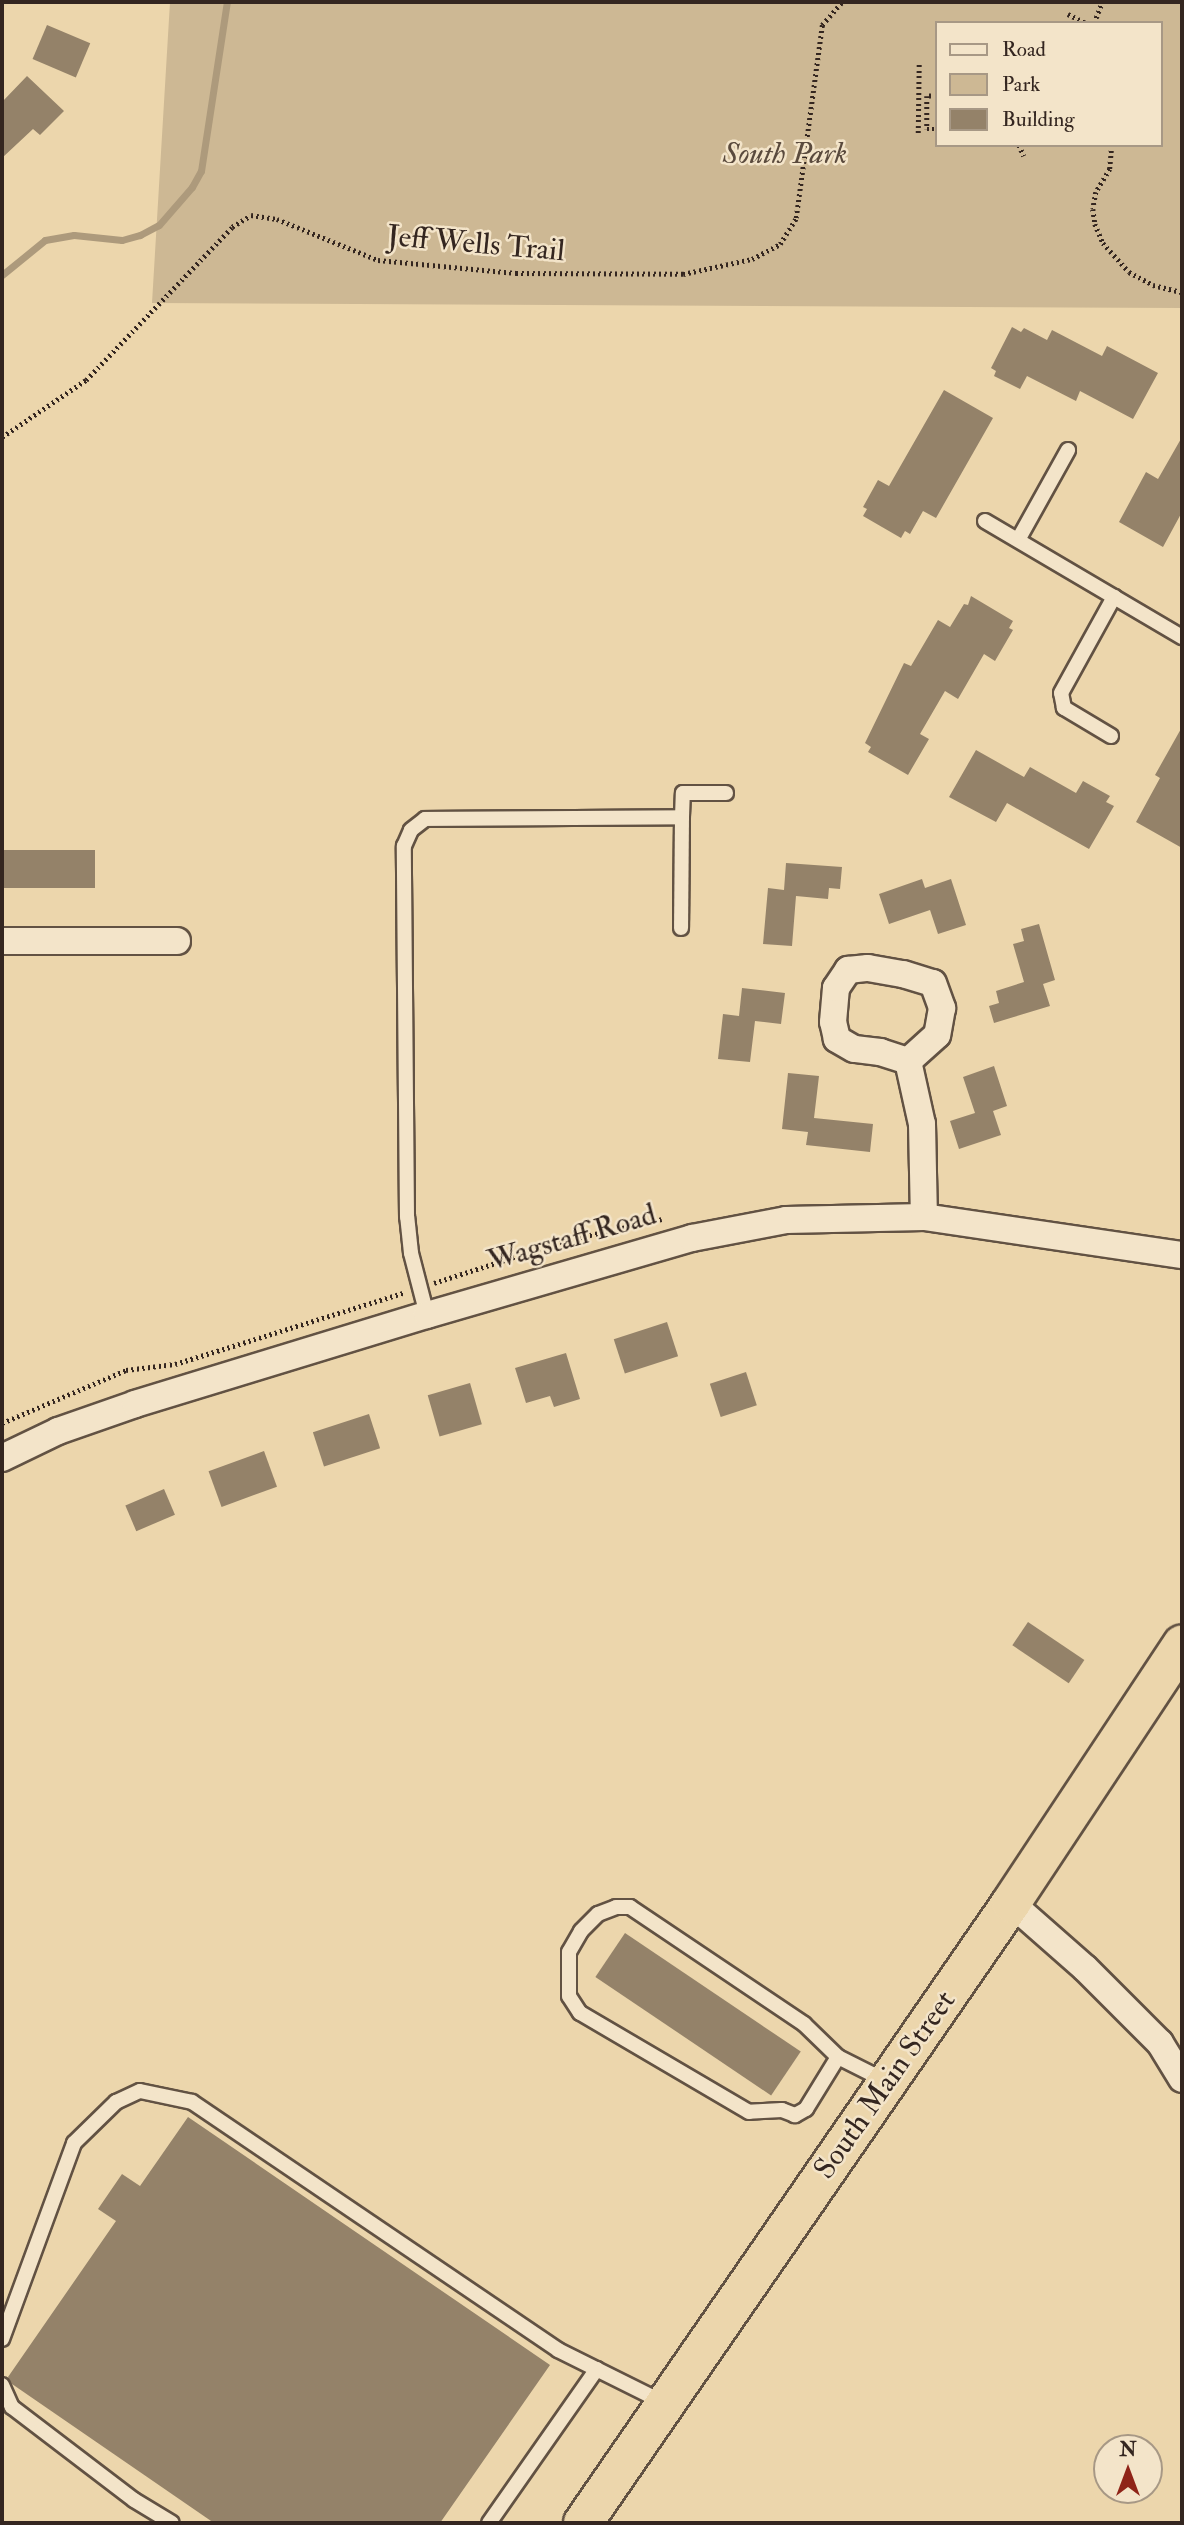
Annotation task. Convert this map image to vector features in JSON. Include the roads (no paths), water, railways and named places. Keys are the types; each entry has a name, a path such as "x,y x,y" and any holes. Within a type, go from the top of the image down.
{"highway":[{"name":"South Main Street","path":"583,2523 1011,1903 1182,1645"}],"street":[{"path":"2,941 177,941"},
{"path":"908,1061 922,1124 924,1217"},
{"name":"Wagstaff Road","path":"2,1458 58,1431 135,1404 427,1315 692,1237 786,1220 924,1217 1182,1255"},
{"path":"1011,1903 1085,1968 1160,2043 1182,2079"}],"lane":[{"path":"1018,540 1068,450"},
{"path":"985,521 1182,637"},
{"path":"1111,736 1064,708 1061,693 1114,597"},
{"path":"681,929 682,793 726,793"},
{"path":"427,1315 411,1253 407,1217 404,846 411,830 425,819 682,817"},
{"path":"838,2057 806,2109 796,2115 782,2110 749,2112 580,2014 569,1996 569,1952 581,1931 598,1914 616,1907 630,1907 807,2028 838,2057 887,2082"},
{"path":"2,2339 74,2143 116,2102 140,2091 192,2102 558,2350 666,2404"},
{"path":"489,2523 597,2369"},
{"path":"2,2385 12,2407 134,2500 172,2523"}],"waterway":[{"path":"2,275 45,240 74,235 122,240 140,235 159,225 192,187 201,171 227,2"}],"park label":[{"name":"South Park","path":"785,154"}]}
